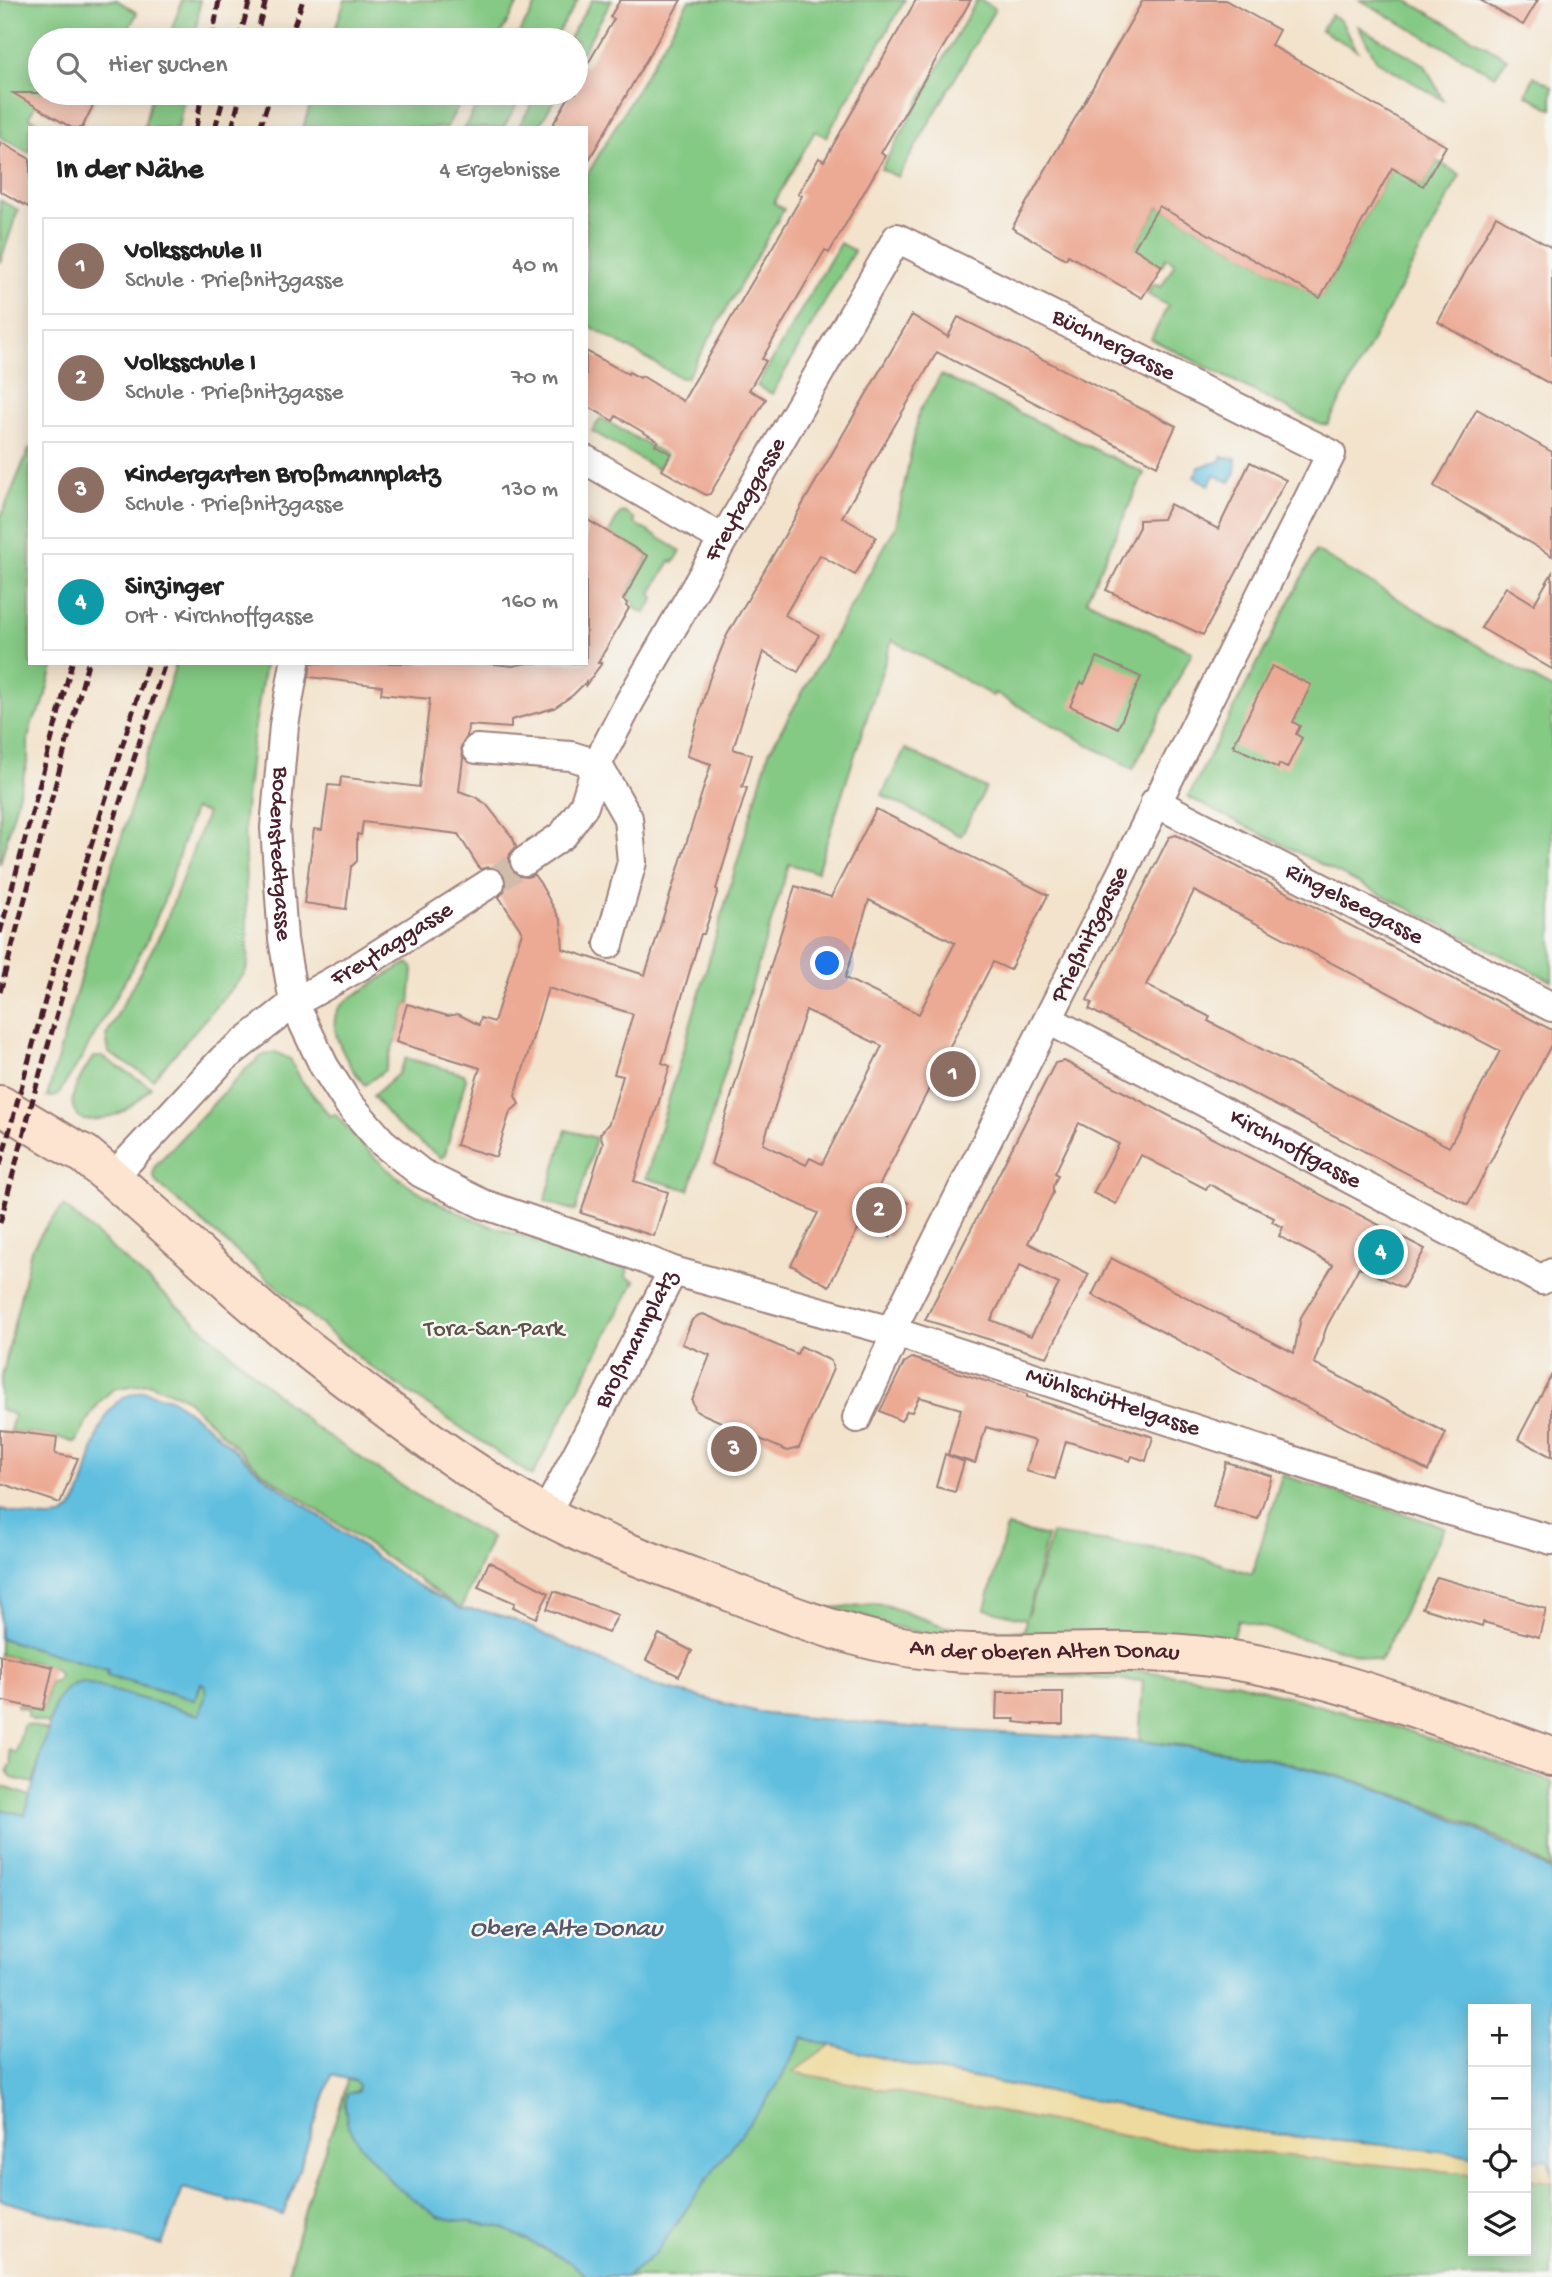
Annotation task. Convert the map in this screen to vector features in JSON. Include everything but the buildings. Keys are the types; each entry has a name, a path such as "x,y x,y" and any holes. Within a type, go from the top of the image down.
{"street":[{"name":"Büchnergasse","path":"897,238 1331,454"},
{"name":"Freytaggasse","path":"525,860 563,835 584,806 597,764 629,701 897,238"},
{"name":"Prießnitzgasse","path":"857,1418 890,1347 891,1331 1331,454"},
{"path":"588,461 723,539"},
{"name":"Bodenstedtgasse","path":"294,1003 283,940 275,828 284,725 295,665"},
{"path":"477,749 570,756 597,764 628,818 632,862 609,944"},
{"name":"Ringelseegasse","path":"1156,802 1552,1007"},
{"name":"Freytaggasse","path":"294,1003 360,966 490,883"},
{"path":"119,1183 224,1058 294,1003"},
{"name":"Broßmannplatz","path":"294,1003 324,1066 348,1103 382,1142 411,1166 442,1185 483,1204 634,1255 673,1271 545,1515"},
{"name":"Kirchhoffgasse","path":"1049,1020 1547,1277"},
{"path":"0,1105 84,1154 253,1304 334,1370 442,1451 545,1515"},
{"name":"Mühlschüttelgasse","path":"673,1271 891,1331 1443,1509 1552,1541"},
{"name":"An der oberen Alten Donau","path":"545,1515 623,1551 811,1622 856,1636 895,1645 951,1652 1133,1652 1253,1662 1349,1687 1552,1757"}],"green space":[{"path":"0,0 117,0 137,13 129,28 28,28 28,105 36,105 29,117 44,126 28,126 28,152 0,137"},
{"path":"182,0 200,0 196,28 172,28"},
{"path":"345,0 520,0 504,28 335,28"},
{"path":"539,0 578,0 561,28 522,28"},
{"path":"592,0 612,0 588,42 588,28 575,28"},
{"path":"689,0 905,0 826,137 815,131 774,203 784,209 686,378 681,378 588,325 588,174"},
{"path":"977,0 995,9 898,177 881,169"},
{"path":"1360,0 1406,0 1507,58 1495,76"},
{"path":"1331,15 1341,21 1357,50 1321,30"},
{"path":"1358,26 1425,65 1443,100 1377,61"},
{"path":"1534,76 1552,86 1552,109 1526,95"},
{"path":"149,105 183,105 178,126 144,126"},
{"path":"310,105 459,105 447,126 304,126"},
{"path":"477,105 517,105 504,126 465,126"},
{"path":"531,105 551,105 539,126 519,126"},
{"path":"1437,161 1460,175 1328,424 1321,425 1151,339 1168,306 1147,294 1153,284 1161,287 1175,263 1166,258 1162,266 1133,249 1159,206 1320,298 1392,168 1423,186"},
{"path":"0,200 18,210 0,263"},
{"path":"840,243 854,251 772,394 757,386"},
{"path":"941,375 1144,473 1086,600 1192,652 1133,769 892,640 817,872 789,864 689,1190 646,1178 769,752 896,526 919,412"},
{"path":"601,418 666,455 657,469 592,431"},
{"path":"28,452 28,665 53,665 43,705 32,722 28,759 0,864 0,519"},
{"path":"624,512 635,519 634,523 681,551 674,562 670,561 651,593 654,599 645,613 636,609 633,600 626,595 648,556 609,533 620,513"},
{"path":"1316,551 1552,689 1552,981 1188,797"},
{"path":"175,665 265,665 244,818 248,963 245,973 153,1079 109,1053 106,1036 163,929 207,813 194,809 164,900 147,941 57,1096 47,1097 104,893"},
{"path":"905,749 986,788 961,836 882,795"},
{"path":"409,963 413,969 410,1005 407,1004 385,1070 365,1085 341,1048 335,1025 336,1015 350,998"},
{"name":"Tora-San-Park","path":"275,1052 290,1059 301,1080 330,1116 335,1114 383,1165 417,1190 445,1206 504,1231 628,1268 626,1277 635,1281 532,1476 364,1362 157,1183 153,1175 155,1166 245,1070 262,1056"},
{"path":"93,1057 102,1057 151,1087 137,1101 114,1115 84,1120 73,1107 73,1098"},
{"path":"406,1058 464,1074 466,1079 445,1154 441,1158 397,1125 373,1096 398,1074"},
{"path":"566,1130 596,1138 575,1211 545,1201"},
{"path":"64,1206 313,1426 422,1499 491,1538 461,1609 261,1471 184,1397 148,1383 114,1389 91,1414 76,1443 57,1437 10,1431 14,1415 0,1409 0,1386 31,1250 46,1226"},
{"path":"1282,1475 1445,1527 1380,1661 1238,1620 1231,1642 933,1636 822,1609 885,1605 946,1627 1024,1631 1026,1619 985,1609 1007,1527 1047,1537 1027,1617 1052,1534 1187,1553 1252,1574"},
{"path":"0,1638 108,1670 107,1676 195,1700 201,1683 205,1684 207,1694 199,1715 82,1682 55,1704 49,1724 31,1719 27,1716 28,1709 17,1704 43,1710 50,1682 58,1680 59,1674 53,1667 2,1655 0,1660"},
{"path":"1142,1671 1235,1682 1400,1728 1552,1782 1552,1869 1482,1830 1440,1811 1357,1781 1315,1769 1229,1752 1139,1741 1143,1681 1030,1675 1026,1672"},
{"path":"26,1724 48,1730 33,1783 12,1778 7,1771 11,1763 9,1750 16,1753 23,1726"},
{"path":"0,1783 1,1786 30,1796 25,1815 0,1809"},
{"path":"1552,1998 1538,2135 1552,2171 1552,2277 626,2277 662,2244 793,2057 803,2038"},
{"path":"347,2080 355,2081 360,2086 356,2092 438,2217 501,2227 572,2263 588,2277 287,2276 309,2194"}],"sand":[{"path":"831,2045 921,2068 1216,2125 1468,2155 1468,2174 1166,2144 793,2072"},
{"path":"1547,2159 1552,2171 1552,2182 1531,2180 1531,2161"}],"water":[{"path":"1221,457 1236,458 1235,473 1230,482 1214,475 1209,485 1194,477 1199,467 1221,461"},
{"name":"Obere Alte Donau","path":"143,1391 173,1400 208,1426 260,1473 408,1580 461,1609 510,1618 652,1685 766,1714 933,1729 1139,1741 1244,1754 1357,1782 1413,1802 1483,1833 1552,1871 1552,2171 1547,2159 1531,2161 1531,2004 1468,2004 1468,2155 1216,2125 921,2068 803,2038 775,2089 655,2254 626,2277 588,2277 572,2263 501,2227 438,2217 394,2185 360,2145 347,2123 345,2105 347,2094 358,2091 359,2086 355,2081 332,2075 283,2215 183,2188 162,2245 0,2200 0,1809 25,1815 55,1704 69,1687 82,1682 199,1715 206,1694 205,1685 201,1683 195,1700 107,1675 108,1670 0,1638 0,1509 45,1518 59,1517 70,1510 84,1482 101,1425 110,1410 125,1397"}],"tunnel":[{"path":"490,883 525,861"}],"railway":[{"path":"214,28 219,0"},
{"path":"242,28 250,0"},
{"path":"258,28 266,0"},
{"path":"293,28 303,0"},
{"path":"196,126 200,105"},
{"path":"216,126 222,105"},
{"path":"233,126 238,105"},
{"path":"261,126 267,105"},
{"path":"0,933 71,665"},
{"path":"0,992 87,665"},
{"path":"0,1165 62,939 147,665"},
{"path":"0,1223 97,873 164,665"}],"place":[{"name":"Volksschule II","path":"953,1074"},
{"name":"Volksschule I","path":"879,1210"},
{"name":"Sinzinger","path":"1381,1252"},
{"name":"Kindergarten Broßmannplatz","path":"734,1449"}]}
